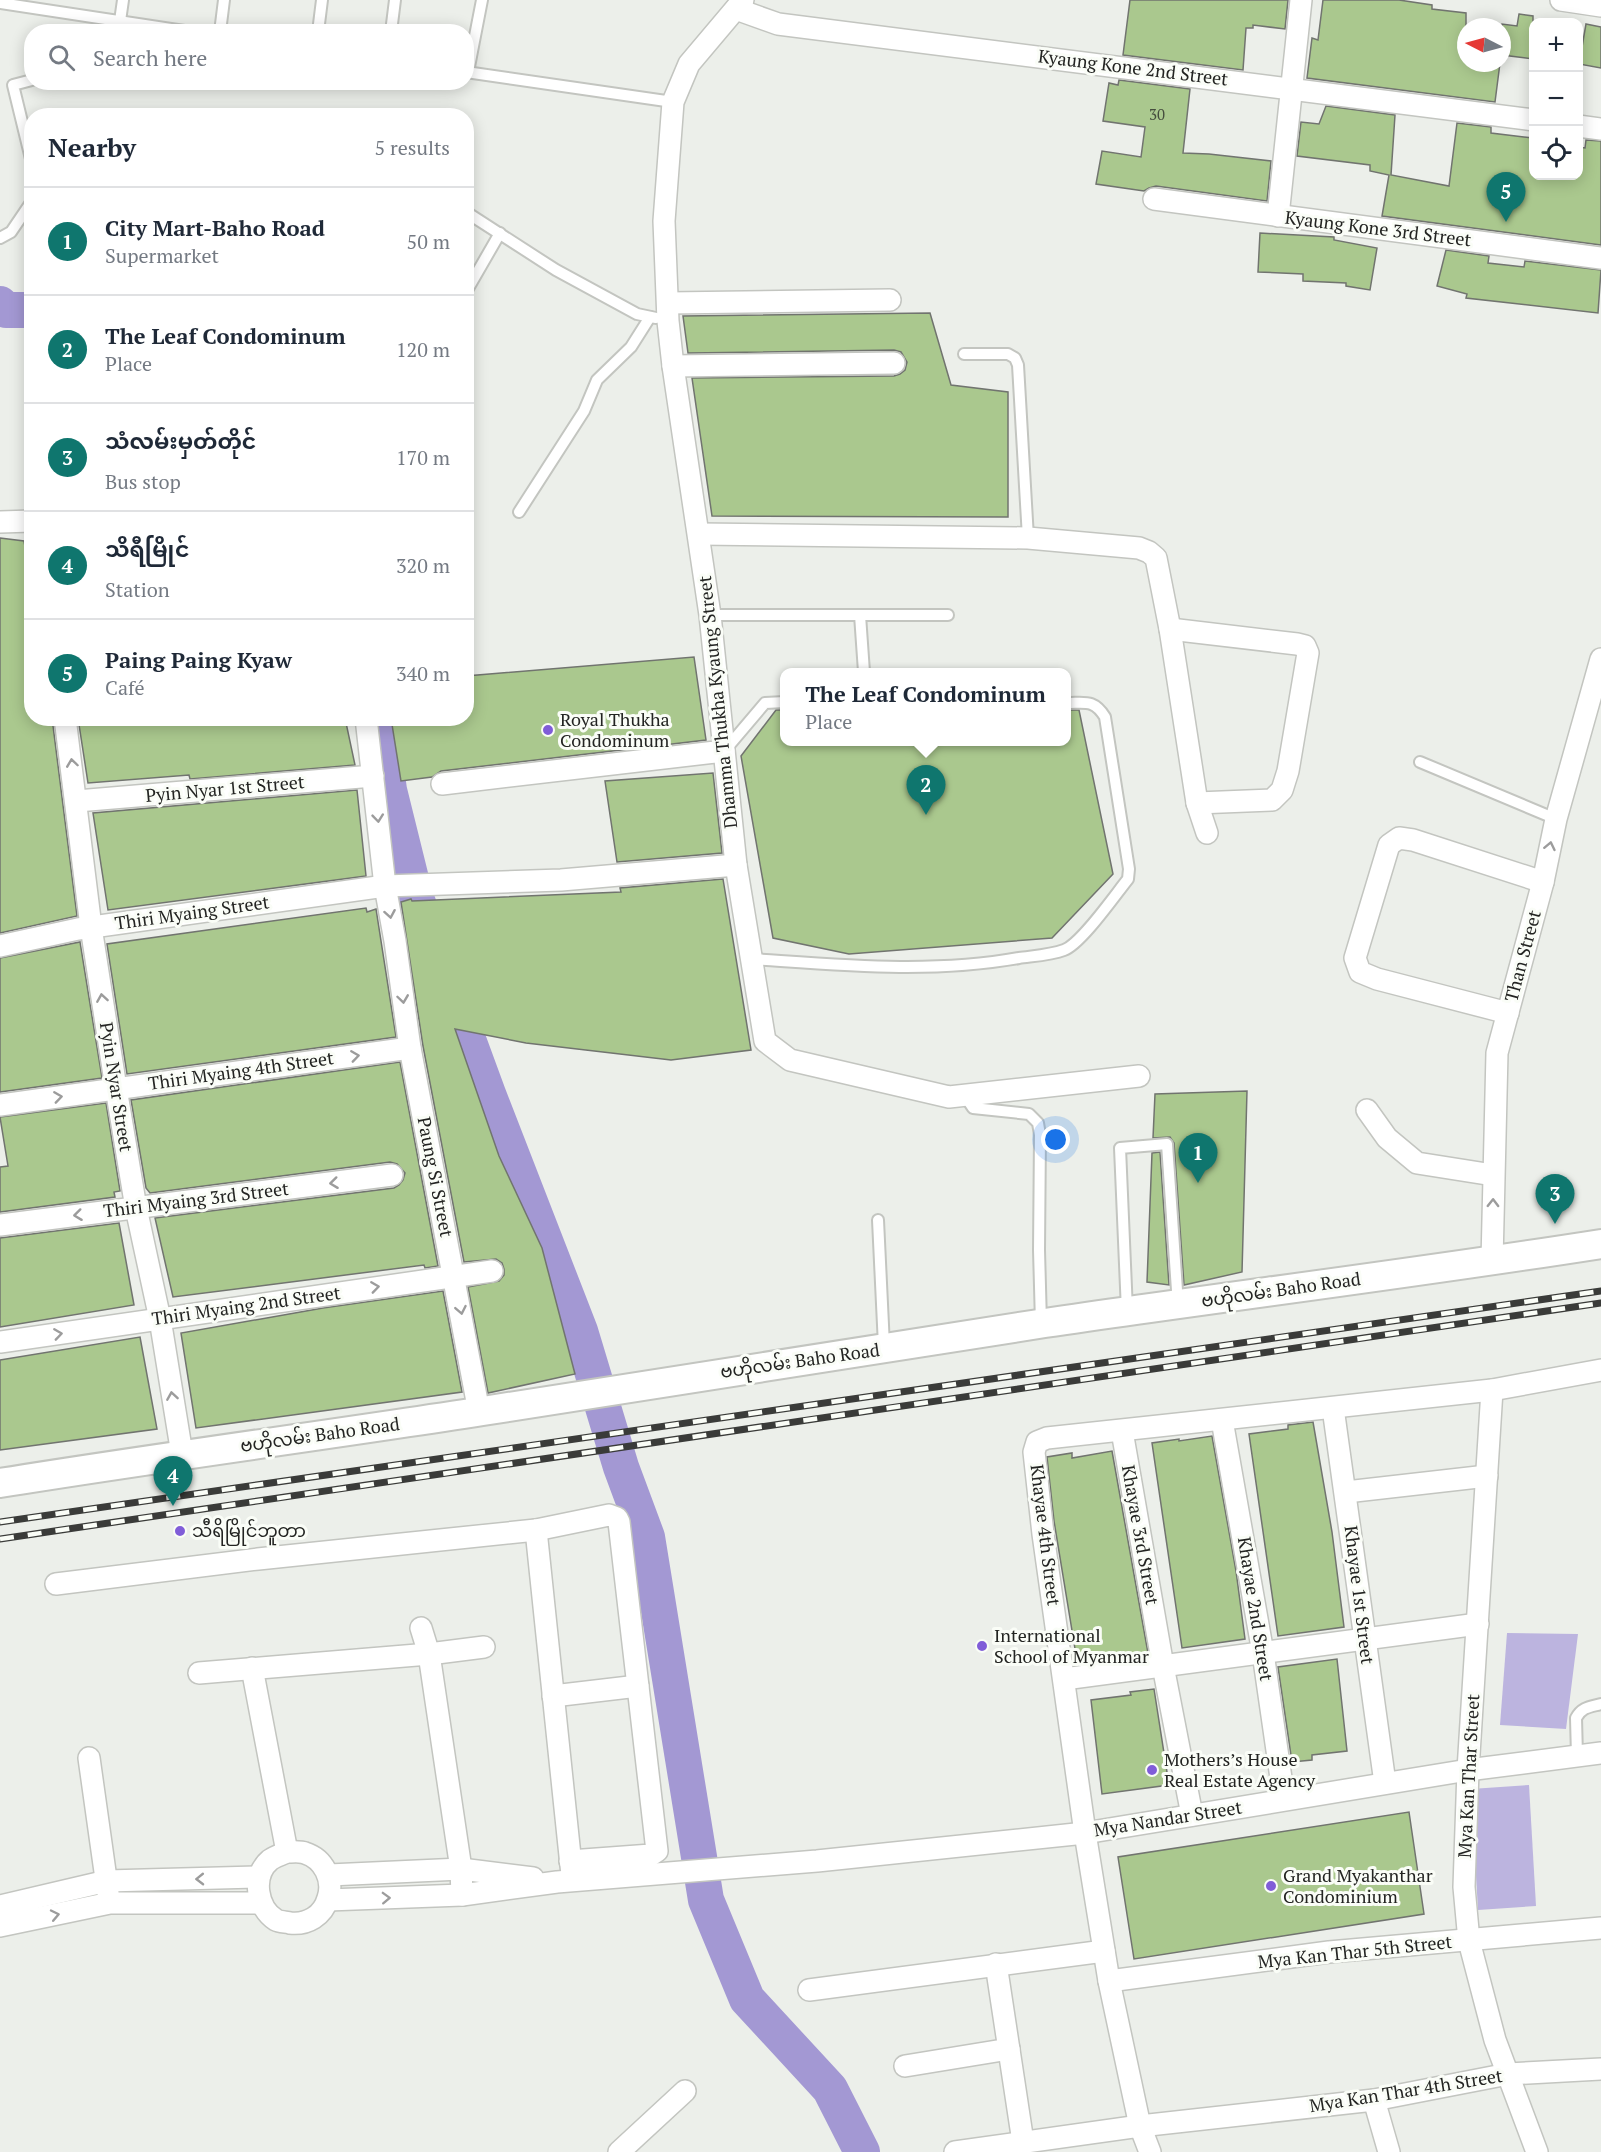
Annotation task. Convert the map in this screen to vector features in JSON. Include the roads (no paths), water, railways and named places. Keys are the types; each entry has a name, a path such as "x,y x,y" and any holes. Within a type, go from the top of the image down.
{"main road":[{"name":"ဗဟိုလမ်း Baho Road","path":"0,1483 182,1454 479,1412 1127,1311 1601,1244"}],"street":[{"path":"1278,216 1302,0"},
{"path":"1561,0 1601,6"},
{"name":"Kyaung Kone 2nd Street","path":"739,4 778,24 1529,119"},
{"name":"Dhamma Thukha Kyaung Street","path":"739,4 689,64 673,102 664,221 662,314 673,366 699,534 710,615 736,865 765,1041 790,1060 949,1097 1139,1076"},
{"path":"1583,127 1601,129"},
{"name":"Kyaung Kone 3rd Street","path":"1154,199 1601,258"},
{"path":"662,314 890,300"},
{"path":"673,366 894,363"},
{"path":"0,522 24,520"},
{"path":"699,534 1028,538 1139,548 1149,552 1156,558 1170,629 1197,803 1208,832"},
{"path":"1170,629 1297,644 1305,646 1308,653 1288,771 1282,790 1272,800 1197,803"},
{"name":"Than Street","path":"1492,1261 1497,1053 1543,882 1556,819 1601,659"},
{"name":"Pyin Nyar Street","path":"66,726 91,927 116,1088 136,1208 160,1319 182,1454"},
{"path":"367,726 373,777 404,886"},
{"path":"442,784 724,751"},
{"name":"Pyin Nyar 1st Street","path":"77,801 373,777"},
{"path":"1508,1014 1377,979 1360,972 1355,958 1389,845 1399,838 1413,840 1543,882"},
{"name":"Thiri Myaing Street","path":"0,946 91,927 404,886 561,880 736,865"},
{"name":"Paung Si Street","path":"404,886 395,941 410,1048 479,1412"},
{"name":"Thiri Myaing 4th Street","path":"0,1105 410,1048"},
{"path":"1367,1110 1387,1138 1417,1163 1493,1175"},
{"name":"Thiri Myaing 3rd Street","path":"0,1225 392,1176"},
{"name":"Thiri Myaing 2nd Street","path":"0,1342 492,1271"},
{"path":"1122,1431 1491,1390 1601,1371"},
{"name":"Mya Kan Thar Street","path":"1491,1390 1468,1770 1464,1887 1469,1941 1495,2040 1537,2152"},
{"name":"Khayae 1st Street","path":"1333,1408 1384,1783"},
{"name":"Khayae 2nd Street","path":"1222,1420 1263,1653 1284,1799"},
{"name":"Khayae 4th Street","path":"1122,1431 1047,1438 1036,1442 1035,1452 1043,1534 1104,1951 1140,2126 1150,2152"},
{"name":"Khayae 3rd Street","path":"1122,1431 1163,1666 1192,1815"},
{"path":"1346,1492 1486,1476"},
{"path":"56,1584 258,1559 536,1530 609,1515 617,1518 657,1851 651,1855 567,1876 462,1894 328,1900"},
{"path":"536,1530 553,1696 567,1876"},
{"path":"1064,1679 1478,1624"},
{"path":"421,1628 429,1654 461,1869 462,1894"},
{"path":"199,1673 429,1654 484,1647"},
{"path":"252,1668 287,1852"},
{"path":"553,1696 638,1686"},
{"name":"Mya Nandar Street","path":"567,1876 674,1874 817,1862 1085,1833 1384,1783 1601,1753"},
{"path":"89,1758 110,1903"},
{"path":"287,1852 305,1853 320,1863 329,1875 331,1886 328,1900 318,1916 302,1924 277,1921 260,1903 259,1877 269,1861 287,1852"},
{"path":"329,1875 461,1869 567,1876"},
{"path":"0,1906 107,1881 259,1877"},
{"path":"0,1926 110,1903 260,1903"},
{"name":"Mya Kan Thar 5th Street","path":"1109,1981 1329,1952 1601,1928"},
{"path":"809,1990 1104,1951"},
{"path":"996,1964 1023,2142"},
{"path":"905,2067 1009,2049"},
{"name":"Mya Kan Thar 4th Street","path":"956,2152 1140,2126 1374,2100 1508,2074 1601,2069"},
{"path":"619,2152 685,2091"},
{"path":"1374,2100 1389,2152"}],"lane":[{"path":"120,21 123,0"},
{"path":"221,24 224,0"},
{"path":"319,24 322,0"},
{"path":"392,24 395,0"},
{"path":"474,38 482,0"},
{"path":"0,3 39,4 139,24"},
{"path":"474,73 673,102"},
{"path":"24,82 14,85 24,128"},
{"path":"0,238 11,232 24,213"},
{"path":"474,217 556,270 637,314 662,314"},
{"path":"474,278 500,233"},
{"path":"519,512 584,411 597,380 662,314"},
{"path":"964,354 1008,354 1015,358 1018,365 1028,538"},
{"path":"710,615 948,615"},
{"path":"860,615 864,668"},
{"path":"724,751 765,703 780,702"},
{"path":"752,958 864,967 919,968 1014,959 1065,950 1076,942 1128,879 1129,869 1105,717 1099,707 1091,703 1071,704"},
{"path":"1420,762 1556,819"},
{"path":"965,1096 973,1108 1029,1114 1038,1123 1040,1135 1041,1324"},
{"path":"1127,1311 1120,1148 1167,1144 1178,1305"},
{"path":"878,1220 884,1349"},
{"path":"1577,1756 1576,1718 1584,1708 1601,1704"}],"waterway":[{"path":"0,304 6,310 24,310"},
{"path":"380,726 389,790 415,895 488,1094 580,1331 621,1467 647,1537 706,1900 747,1999 830,2089 862,2152"}],"railway":[{"path":"0,1522 1601,1291"},
{"path":"0,1539 1601,1303"}],"place":[{"name":"Paing Paing Kyaw","path":"1506,222"},
{"name":"Royal Thukha Condominum","path":"548,730"},
{"name":"The Leaf Condominum","path":"926,815"},
{"name":"City Mart-Baho Road","path":"1198,1183"},
{"name":"သံလမ်းမှတ်တိုင်","path":"1555,1224"},
{"name":"သိရီမြိုင်","path":"173,1506"},
{"name":"သီရိမြိုင်ဘူတာ","path":"180,1531"},
{"name":"International School of Myanmar","path":"982,1646"},
{"name":"Mothers’s House Real Estate Agency","path":"1152,1770"},
{"name":"Grand Myakanthar Condominium","path":"1271,1886"}]}
